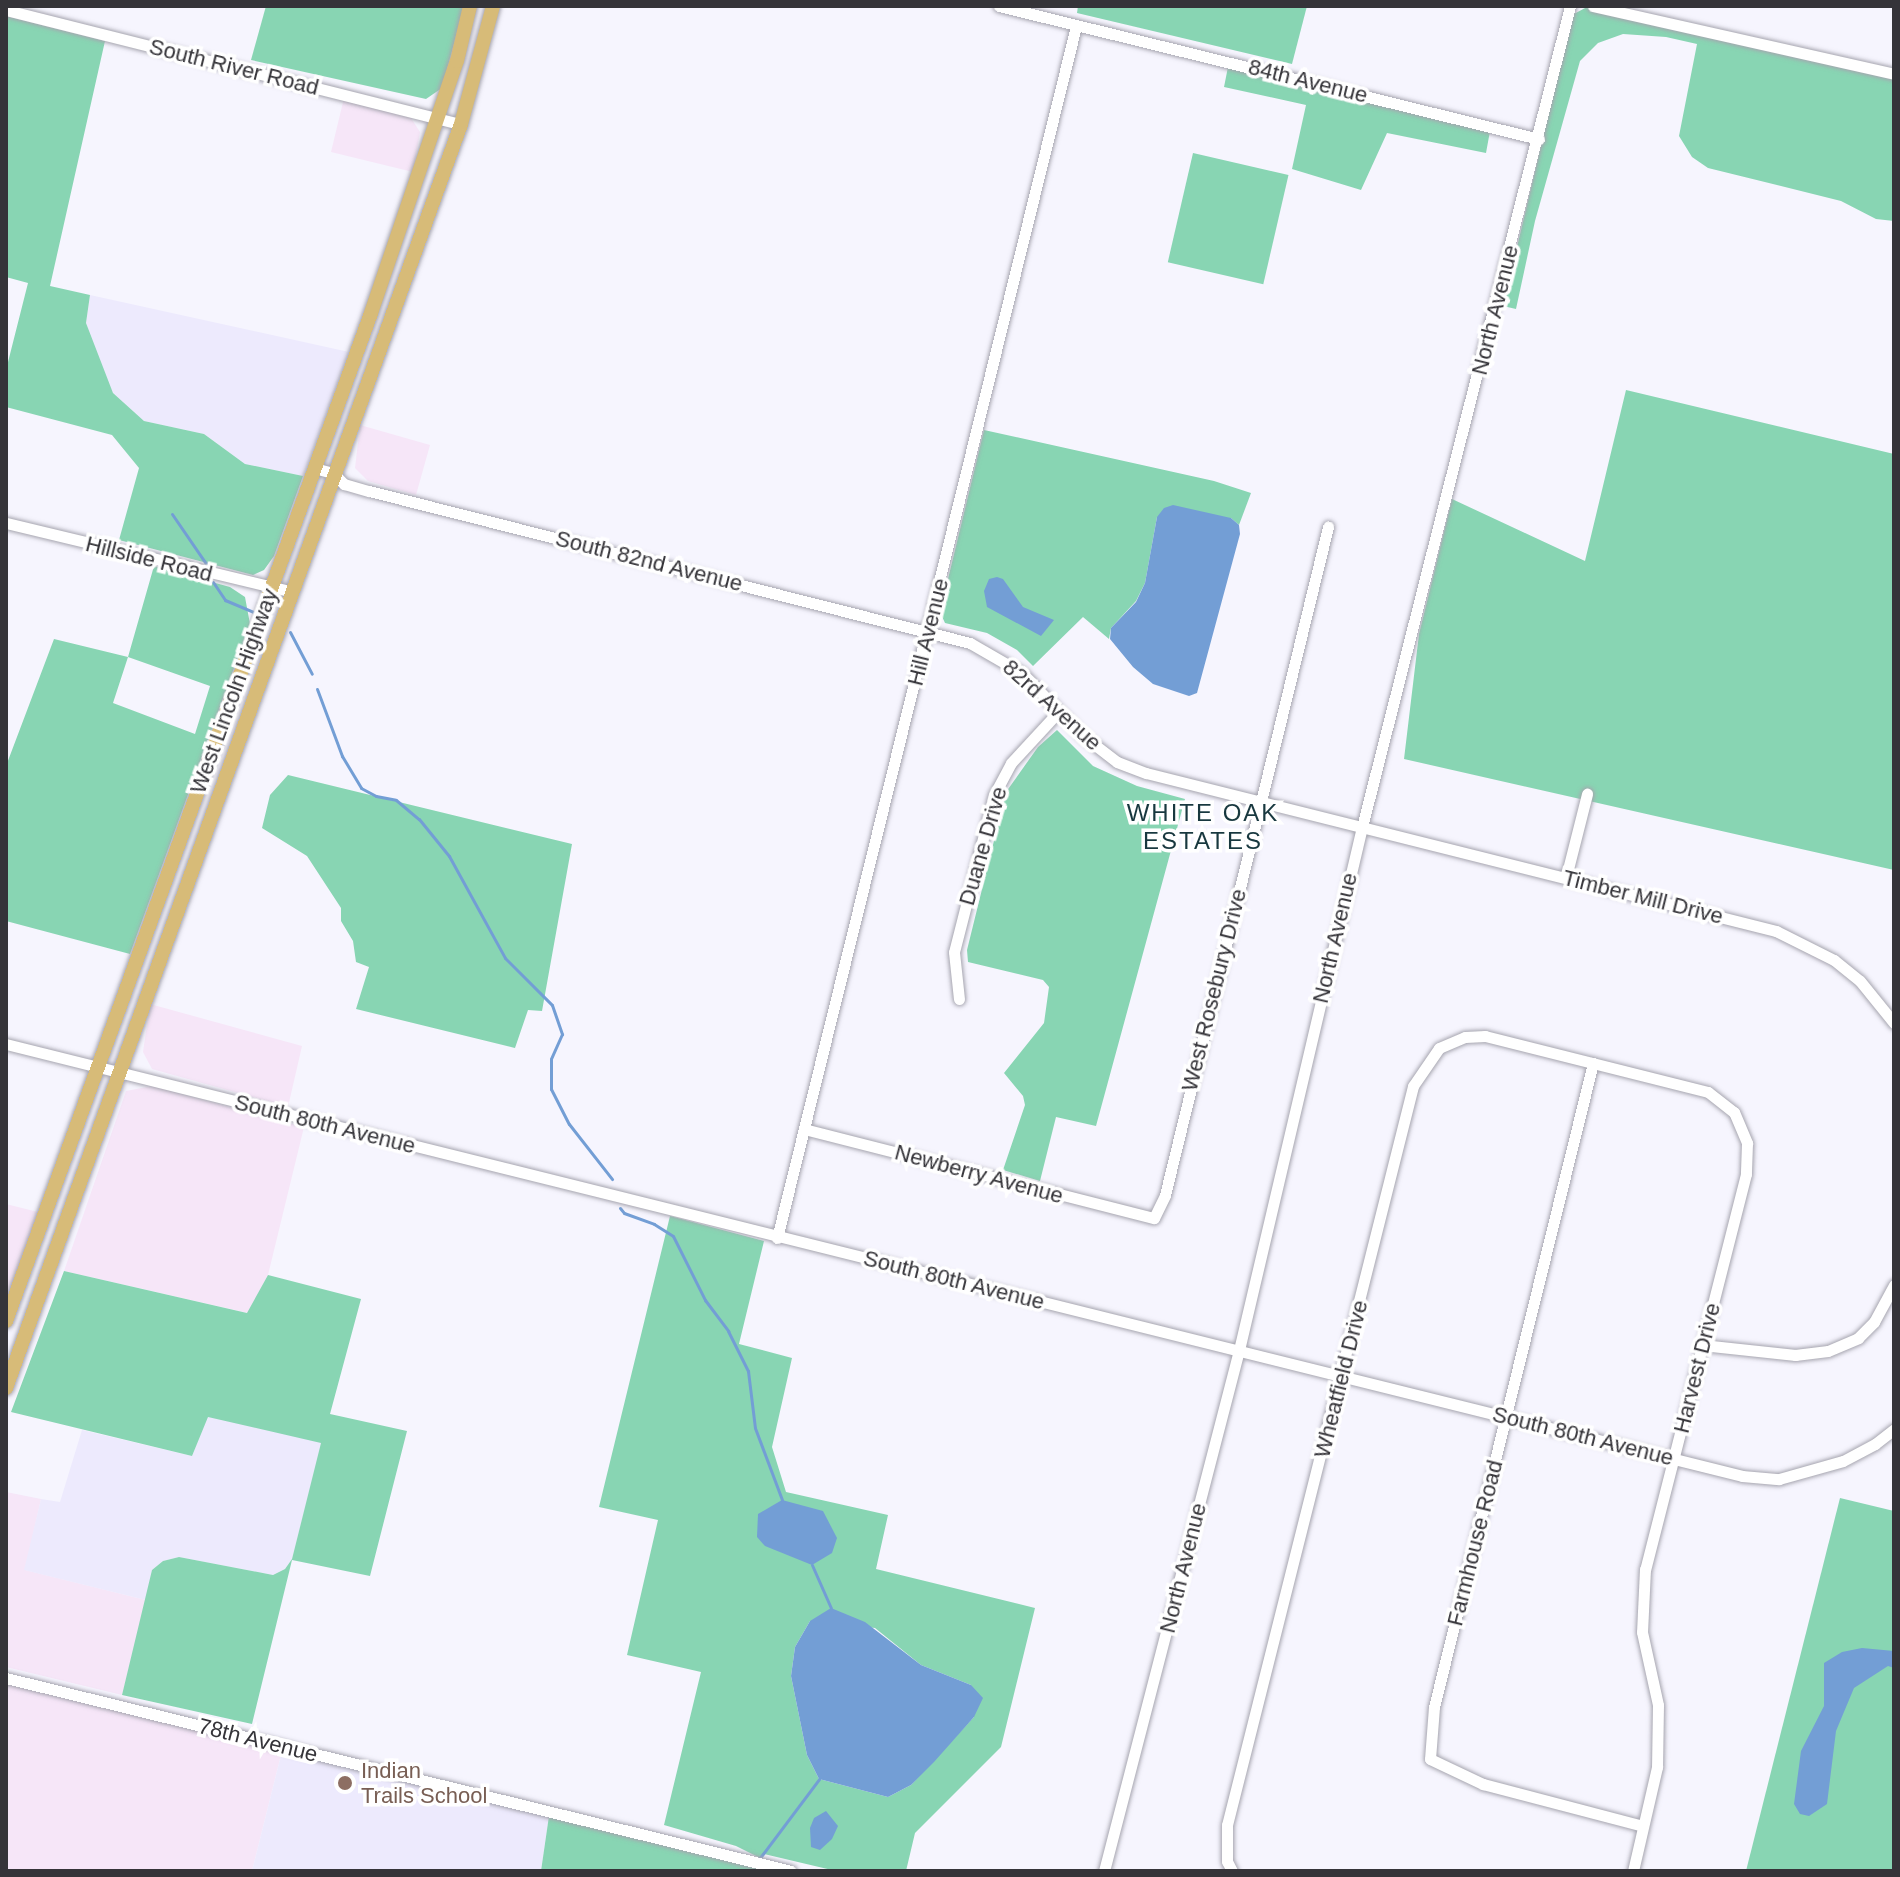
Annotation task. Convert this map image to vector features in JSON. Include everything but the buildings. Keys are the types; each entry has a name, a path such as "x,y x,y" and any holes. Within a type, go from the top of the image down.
{"main road":[{"name":"West Lincoln Highway","path":"6,1321 439,118 470,6"},
{"name":"West Lincoln Highway","path":"6,1388 10,1368 461,124 493,6"}],"street":[{"name":"84th Avenue","path":"999,6 1221,58 1539,139"},
{"name":"North Avenue","path":"1104,1871 1239,1350 1362,827 1539,139 1570,6"},
{"path":"1593,6 1894,74"},
{"name":"South River Road","path":"6,10 461,124"},
{"name":"Hill Avenue","path":"777,1238 1076,26"},
{"name":"South 82nd Avenue","path":"314,468 333,473 344,484 369,491 929,631"},
{"name":"Hillside Road","path":"6,523 271,590 293,592"},
{"name":"West Rosebury Drive","path":"1154,1218 1165,1195 1328,527"},
{"name":"82rd Avenue","path":"929,631 997,655 1022,673 1058,712 1117,762 1146,773 1362,827"},
{"name":"Duane Drive","path":"959,999 954,952 994,795 1011,763 1058,712"},
{"path":"1566,877 1587,794"},
{"name":"Timber Mill Drive","path":"1362,827 1792,937 1834,960 1860,981 1894,1023"},
{"name":"Wheatfield Drive","path":"1232,1871 1227,1861 1227,1825 1413,1086 1423,1066 1439,1048 1465,1037 1485,1036 1593,1063"},
{"name":"South 80th Avenue","path":"6,1044 1742,1476 1779,1479 1843,1461 1875,1444 1894,1429"},
{"name":"Harvest Drive","path":"1593,1063 1708,1092 1734,1112 1745,1134 1746,1174 1645,1569 1642,1632 1658,1705 1657,1767 1633,1871"},
{"name":"Farmhouse Road","path":"1593,1063 1434,1707 1430,1759 1483,1784 1643,1826"},
{"name":"Newberry Avenue","path":"804,1129 1154,1218"},
{"path":"1702,1345 1795,1355 1828,1351 1858,1338 1874,1322 1894,1285"},
{"name":"78th Avenue","path":"6,1678 791,1871"}],"shaded area":[{"path":"344,98 409,115 420,132 413,172 331,152"},
{"path":"90,295 349,352 303,476 245,464 204,434 144,421 113,393 96,355 86,323"},
{"path":"360,425 430,445 416,495 368,481 355,468"},
{"path":"150,1004 302,1046 288,1107 152,1069 143,1052"},
{"path":"152,1086 304,1127 268,1275 248,1313 64,1271 126,1091"},
{"path":"6,1204 42,1213 6,1306"},
{"path":"207,1416 322,1442 292,1559 285,1569 273,1575 179,1557 163,1561 152,1570 146,1600 24,1570 41,1499 60,1502 82,1430 192,1456"},
{"path":"6,1492 41,1499 25,1570 146,1600 122,1695 6,1667"},
{"path":"6,1684 282,1751 252,1871 6,1871"},
{"name":"Indian Trails School","path":"282,1751 549,1816 541,1871 252,1871"}],"green space":[{"path":"266,6 464,6 442,88 426,99 251,60"},
{"path":"1078,6 1307,6 1292,64 1077,13"},
{"path":"1587,7 1894,77 1894,221 1876,219 1841,201 1708,168 1692,157 1679,136 1697,44 1666,37 1623,34 1598,43 1580,61 1535,221 1516,309 1503,306 1572,15"},
{"path":"6,16 105,41 50,286 90,295 86,323 113,393 144,421 204,434 245,464 303,476 274,556 264,570 253,575 119,540 139,468 112,435 6,407 6,370 28,283 6,277"},
{"path":"1228,67 1490,131 1486,153 1387,133 1361,190 1292,169 1306,105 1224,87"},
{"path":"1193,153 1288,175 1263,284 1168,262"},
{"path":"1626,390 1894,454 1894,870 1404,759 1419,634 1452,499 1585,561"},
{"path":"984,430 1214,481 1251,493 1239,525 1231,518 1157,517 1145,583 1136,601 1111,628 1109,639 1083,617 1033,666 1017,650 987,633 945,623 940,612"},
{"path":"154,566 230,587 245,597 250,624 130,954 6,921 6,766 54,639 128,657","holes":["128,657 210,686 195,734 113,703"]},
{"path":"1057,730 1093,766 1137,786 1185,799 1096,1126 1056,1117 1040,1181 1003,1170 1025,1105 1023,1096 1004,1073 1044,1023 1049,987 1043,980 968,962 967,950 1006,792 1038,747"},
{"path":"288,775 572,844 542,1011 528,1010 515,1048 356,1009 369,967 356,962 353,941 341,921 341,908 307,856 262,828 270,795"},
{"path":"670,1216 764,1241 739,1344 792,1358 772,1447 786,1492 888,1515 876,1569 1035,1608 1001,1747 915,1833 906,1871 836,1871 764,1854 760,1858 736,1846 664,1825 701,1672 627,1655 658,1520 599,1507","holes":["810,1621 875,1628 921,1665 971,1685 974,1717 911,1785 888,1797 819,1779 807,1755 791,1676 795,1647"]},
{"path":"64,1271 247,1313 268,1275 361,1299 330,1414 407,1431 370,1576 292,1560 252,1724 122,1695 152,1570 163,1561 179,1557 273,1575 285,1569 292,1559 321,1443 208,1417 192,1456 11,1412"},
{"path":"1840,1498 1894,1511 1894,1871 1746,1871"},
{"path":"549,1816 773,1871 541,1871"}],"water":[{"path":"1173,505 1231,518 1239,525 1240,534 1197,693 1189,696 1153,684 1133,667 1110,639 1111,628 1136,602 1145,583 1157,517 1164,508"},
{"path":"989,579 1003,579 1023,607 1054,620 1041,636 987,607 984,591"},
{"path":"782,1500 823,1511 837,1538 832,1553 812,1565 765,1546 757,1537 758,1514"},
{"path":"831,1608 865,1622 921,1665 971,1685 983,1698 974,1717 934,1762 911,1785 888,1797 819,1779 807,1755 791,1676 795,1647 810,1621"},
{"path":"1862,1648 1894,1651 1894,1668 1888,1666 1854,1688 1836,1731 1827,1804 1809,1816 1800,1814 1794,1804 1801,1751 1824,1706 1824,1663 1842,1652"},
{"path":"826,1811 838,1826 832,1839 820,1850 811,1847 810,1828 814,1818"}],"waterway":[{"path":"172,514 209,568"},
{"path":"213,582 225,600 253,612"},
{"path":"290,632 312,674"},
{"path":"317,689 342,756 361,788 376,796 396,800 419,819 449,856 505,958 552,1005 562,1034 551,1059 551,1089 569,1124 612,1179"},
{"path":"620,1208 624,1213 654,1224 673,1236 705,1300 728,1331 748,1371 755,1428 782,1500"},
{"path":"812,1565 831,1608"},
{"path":"759,1859 819,1779"}],"place":[{"name":"Indian Trails School","path":"345,1783"}],"district":[{"name":"WHITE OAK ESTATES","path":"1203,827"}]}
